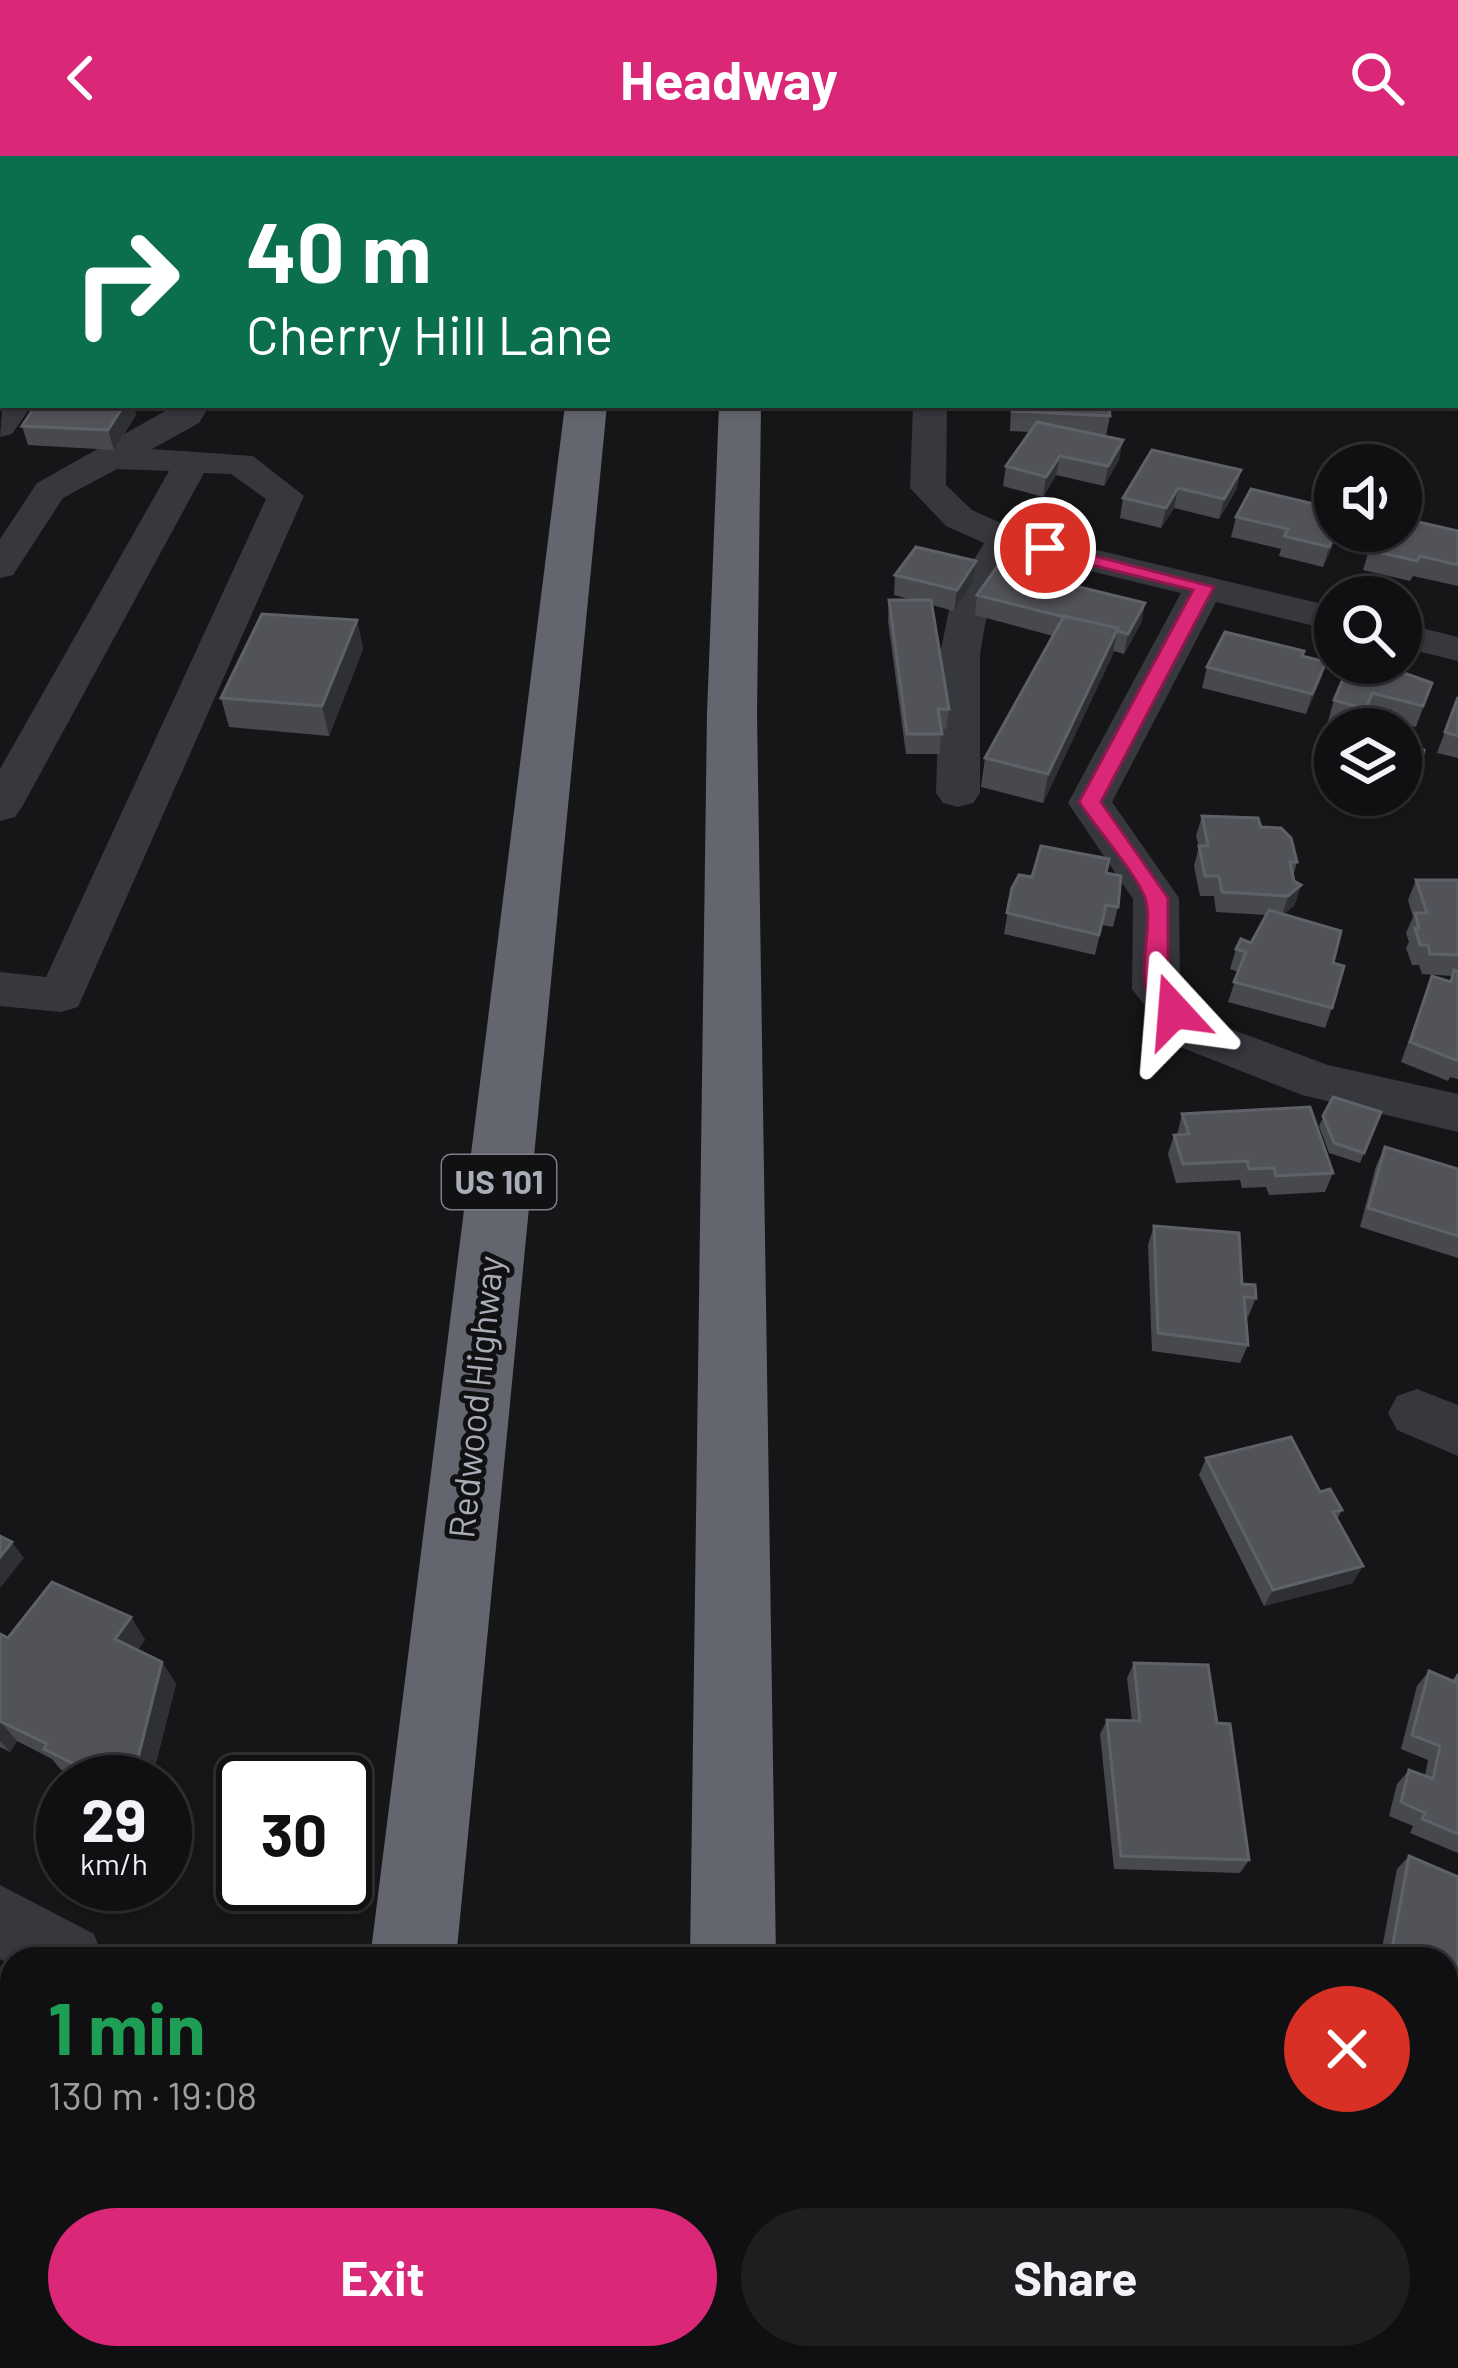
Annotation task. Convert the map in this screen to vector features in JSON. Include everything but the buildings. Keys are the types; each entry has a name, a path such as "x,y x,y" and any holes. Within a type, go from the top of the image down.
{"highway":[{"name":"Redwood Highway","path":"414,1947 586,408"},
{"path":"733,1947 732,712 740,408"}],"street":[{"path":"930,408 928,488 959,518 1005,539 1314,614"},
{"path":"0,567 50,491 190,411"},
{"path":"0,989 61,995 286,496 240,464 110,458"},
{"path":"0,807 192,462"},
{"path":"958,793 960,653 971,596 1005,539"},
{"path":"1204,587 1090,802 1156,898 1156,988 1192,1033 1320,1082 1458,1113"},
{"path":"1422,640 1458,649"},
{"path":"0,1920 48,1947"}],"route":[{"path":"1045,548 1204,587 1090,802 1156,898 1156,988 1174,1011"}]}
